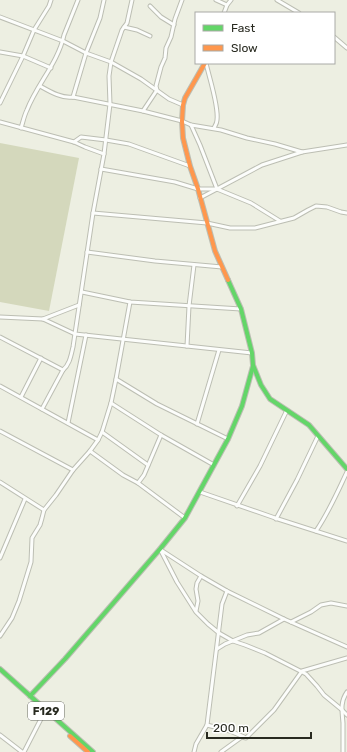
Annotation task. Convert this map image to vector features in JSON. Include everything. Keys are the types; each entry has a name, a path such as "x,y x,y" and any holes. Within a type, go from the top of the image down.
{"street":[{"path":"0,103 34,30 49,6 51,0"},
{"path":"21,128 26,111 51,68 78,0"},
{"path":"73,97 86,53 100,18 104,0"},
{"path":"42,409 63,370 69,362 82,292 93,213 106,140 110,104 109,76 122,30 127,23 132,0"},
{"path":"144,111 156,90 157,81 165,58 166,48 171,37 182,0"},
{"path":"216,0 227,6"},
{"path":"224,12 231,0"},
{"path":"277,0 297,12"},
{"path":"150,6 161,17 174,25"},
{"path":"0,18 63,41 86,53 112,62 141,79 169,99 183,105"},
{"path":"124,27 137,30 150,36"},
{"path":"335,38 347,48"},
{"path":"0,52 23,56 51,68"},
{"path":"205,64 188,93 183,105 183,138 215,251 241,310 252,353 253,365 261,385 270,399 309,425 347,470 326,517 316,531"},
{"path":"206,64 215,102 217,119 214,128"},
{"path":"40,86 50,92 66,98 73,97 144,111 182,121 191,125 214,128 302,152"},
{"path":"0,122 74,142 104,154"},
{"path":"191,125 203,151 217,189"},
{"path":"74,142 81,137 129,144 190,166"},
{"path":"200,198 262,165 302,152 347,145"},
{"path":"101,169 175,182 198,189 217,189 252,203 280,221"},
{"path":"93,213 207,223 230,228 255,228 294,218 316,206 327,207 347,213"},
{"path":"88,252 155,262 222,267"},
{"path":"187,346 189,306 194,265"},
{"path":"82,292 130,302 241,310"},
{"path":"0,636 12,618 19,601 31,562 32,538 40,525 44,510 56,496 73,470 90,451 102,432 111,403 130,302"},
{"path":"43,319 79,305"},
{"path":"0,317 43,319 75,334 252,353"},
{"path":"68,423 86,335"},
{"path":"0,337 63,370"},
{"path":"197,424 219,350"},
{"path":"21,397 41,358"},
{"path":"30,696 65,659 185,518 228,439 242,406 253,365"},
{"path":"116,379 157,404 228,439"},
{"path":"0,386 98,440"},
{"path":"111,403 161,435 214,465"},
{"path":"237,506 260,466 287,410"},
{"path":"0,431 73,470"},
{"path":"102,432 148,465"},
{"path":"138,483 144,475 161,435"},
{"path":"276,519 318,436"},
{"path":"90,451 123,475 138,483 185,518"},
{"path":"0,482 44,510"},
{"path":"200,492 237,506 347,541"},
{"path":"0,558 25,499"},
{"path":"160,549 227,591 284,619 347,647"},
{"path":"160,549 177,582 196,612 208,624 219,633 233,641 245,644 302,671 324,695 347,715"},
{"path":"196,612 198,601 196,589 201,576"},
{"path":"194,752 196,744 207,725 222,604 227,591"},
{"path":"291,622 321,605 332,603 347,606"},
{"path":"217,650 225,644 247,635 259,633 284,619"},
{"path":"222,752 242,737 246,738 274,710 302,671 347,658"},
{"name":"F129","path":"0,669 93,752"},
{"name":"F129","path":"0,673 88,752"},
{"path":"343,752 343,723 341,709 343,697 347,692"},
{"path":"0,735 23,752 44,713"},
{"path":"207,725 230,731 246,738"}],"green space":[{"path":"0,143 79,158 49,311 0,302"}],"traffic: fast":[{"path":"228,280 241,309 252,353 253,365 261,385 270,399 309,425 347,469"},
{"path":"30,696 65,659 185,518 228,439 242,406 253,366"},
{"path":"0,669 93,752"}],"traffic: slow":[{"path":"204,64 185,98 182,121 183,138 215,251 228,280"},
{"path":"70,736 88,752"}]}
